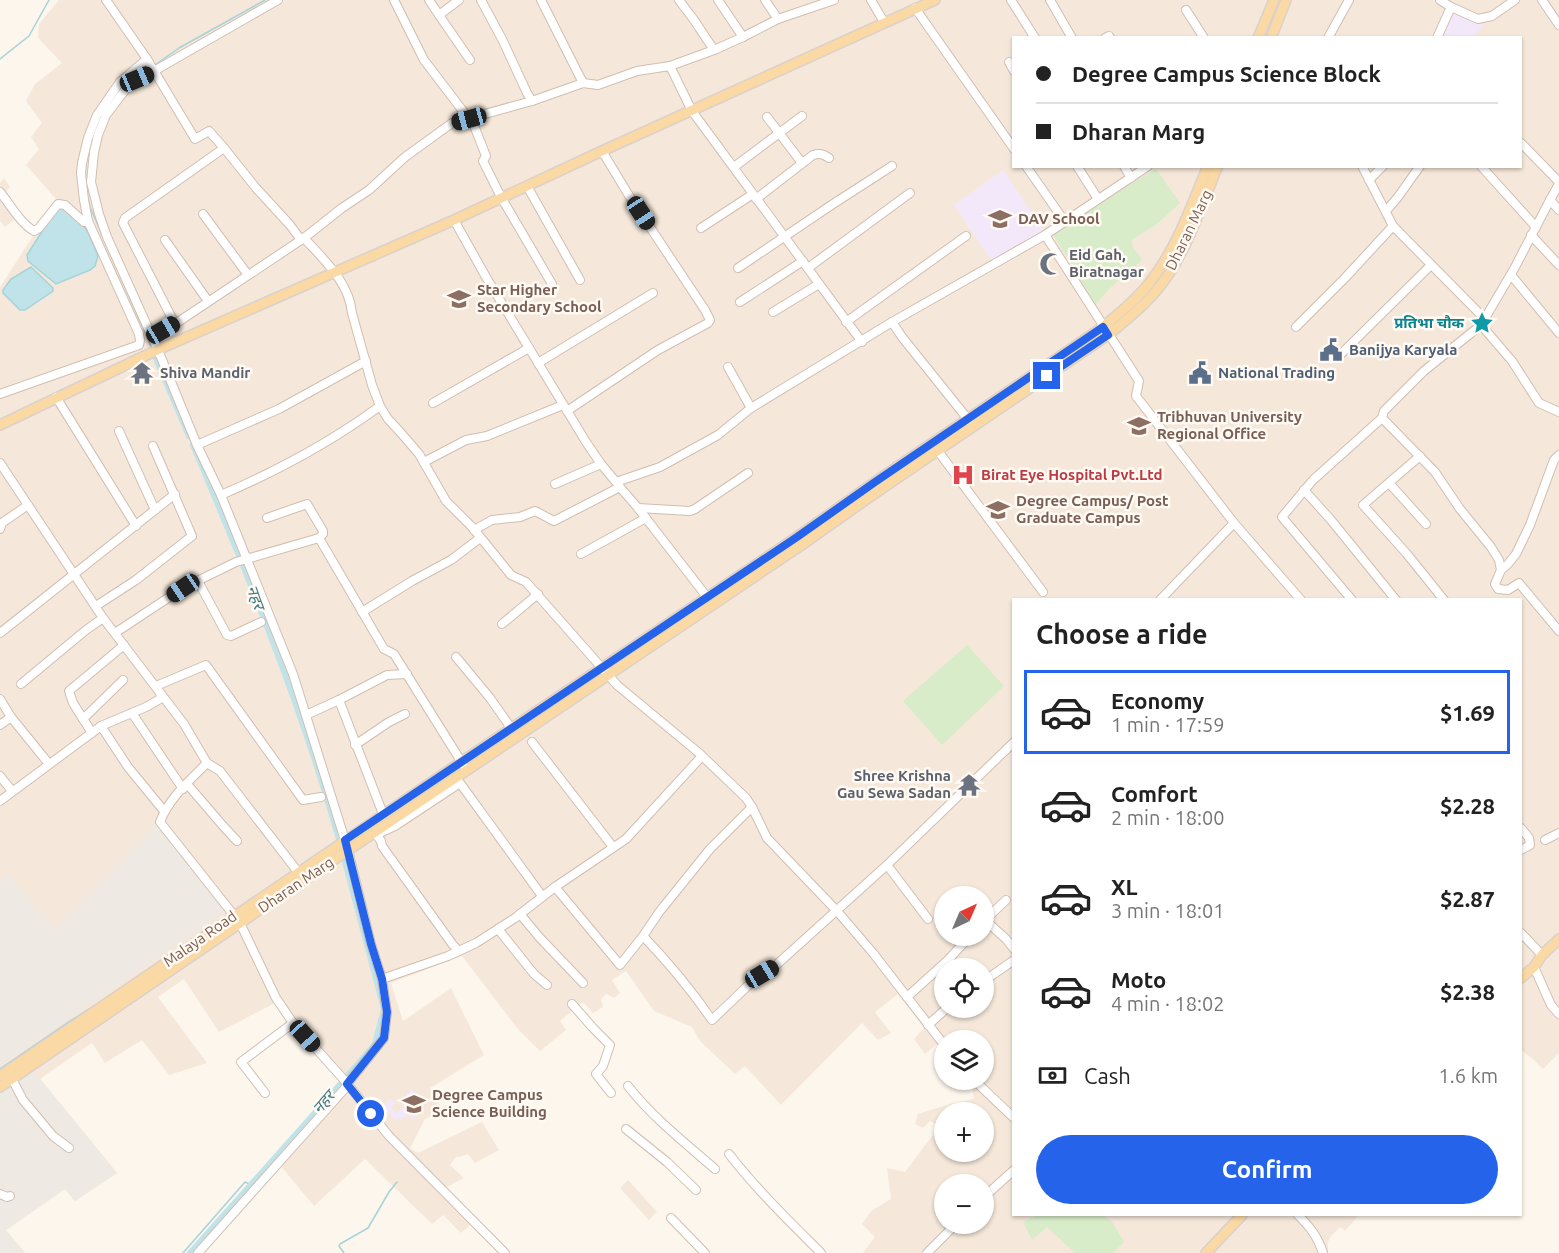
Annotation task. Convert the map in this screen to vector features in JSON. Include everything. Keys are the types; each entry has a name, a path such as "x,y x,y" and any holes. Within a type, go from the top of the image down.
{"main road":[{"path":"0,425 158,350 454,220 935,0"},
{"path":"1259,36 1274,0"},
{"path":"1272,36 1286,0"},
{"path":"1106,331 1149,284 1172,251 1207,168"},
{"name":"Dharan Marg","path":"0,1088 237,919 726,589 803,544 938,451 971,423 1138,309 1156,290 1180,257 1217,168"},
{"name":"Malaya Road","path":"0,1076 237,919 298,872 346,845 383,814 464,766 511,728 605,670 707,597 726,589 875,482 971,423"},
{"path":"1522,977 1559,939"},
{"path":"1206,1253 1241,1216"}],"street":[{"path":"106,0 147,59 195,139 209,131 256,188 336,273 351,302 372,385 380,406 424,462 446,501 474,530 511,575 526,582 538,594 617,685 702,756 746,798 767,838 837,911 873,953 934,1032"},
{"path":"198,1253 384,1038 387,1012 382,979 346,845 293,674 221,495 107,237 91,182 98,135 106,115 125,90 137,79 278,0"},
{"path":"394,0 424,60 471,119 486,156 483,161 501,197 552,284"},
{"path":"429,0 470,60"},
{"path":"439,15 459,0"},
{"path":"481,0 532,101"},
{"path":"541,0 583,83"},
{"path":"679,0 714,50"},
{"path":"718,0 743,37"},
{"path":"765,0 778,19"},
{"path":"152,337 303,239 369,190 405,156 452,123 532,101 583,83 598,85 637,71 670,66 714,50 778,19 834,0"},
{"path":"871,0 884,22"},
{"path":"1011,0 1034,36"},
{"path":"1050,0 1071,36"},
{"path":"1329,36 1349,0"},
{"path":"1440,0 1478,19 1492,16 1515,0"},
{"path":"1542,0 1559,25"},
{"path":"1438,36 1451,7"},
{"path":"915,8 1012,146"},
{"path":"1186,10 1203,36"},
{"path":"0,394 139,345 139,334 88,221 81,173 83,157 97,115 120,82 147,59"},
{"path":"1009,62 1012,67"},
{"path":"670,66 692,111 862,342"},
{"path":"734,166 802,116"},
{"path":"767,117 802,163"},
{"path":"1350,598 1282,517 1313,480 1383,418 1384,411 1424,371 1483,322 1559,183 1522,144"},
{"path":"174,324 123,223 125,218 156,194 224,148"},
{"path":"424,462 466,440 496,433 565,408 710,320 602,151"},
{"path":"701,228 818,153 829,158"},
{"path":"738,268 892,166"},
{"path":"1027,168 1065,222"},
{"path":"1078,168 1098,199"},
{"path":"1125,168 1131,178"},
{"path":"474,530 492,520 520,517 535,511 554,521 618,485 660,467 718,435 751,408 892,322 1045,236 1145,168"},
{"path":"1363,168 1393,226 1483,322 1512,361 1539,404 1559,412"},
{"path":"1369,180 1381,168"},
{"path":"1386,211 1419,168"},
{"path":"1483,168 1536,227"},
{"path":"527,186 580,280"},
{"path":"0,192 25,224 34,231 58,204 65,205 84,222 88,221"},
{"path":"740,302 805,264 910,193"},
{"path":"1550,200 1559,210"},
{"path":"203,214 248,275"},
{"path":"454,220 486,278 601,464 707,597"},
{"path":"1296,327 1393,226"},
{"path":"1531,235 1559,265"},
{"path":"846,322 966,236"},
{"path":"1045,236 1139,381 1136,396 1234,523 1299,598"},
{"path":"165,240 208,301"},
{"path":"1340,355 1431,265"},
{"path":"1511,274 1559,333"},
{"path":"772,312 819,284"},
{"path":"538,363 653,293"},
{"path":"892,322 971,423"},
{"path":"434,403 529,348"},
{"path":"197,445 279,409 366,361"},
{"path":"728,367 751,408"},
{"path":"57,397 136,526"},
{"path":"221,495 259,478 352,428 380,406"},
{"path":"1383,418 1435,472 1460,509 1485,538 1499,561 1501,570"},
{"path":"119,431 155,510"},
{"path":"96,606 136,580 192,536 153,446"},
{"path":"938,451 1043,592"},
{"path":"1499,598 1495,584 1501,570 1516,554 1530,525 1554,460 1559,455"},
{"path":"1420,456 1363,506 1407,554 1442,598"},
{"path":"0,463 103,618 184,724 207,763 220,771 298,872"},
{"path":"555,484 601,464"},
{"path":"638,508 690,511 748,473"},
{"path":"1389,483 1426,524"},
{"path":"1304,490 1394,598"},
{"path":"0,633 175,494"},
{"path":"115,633 183,588 236,562 319,538 323,534 307,504 267,518"},
{"path":"0,529 2,523 28,505"},
{"path":"581,554 646,518"},
{"path":"1162,598 1234,523"},
{"path":"319,538 384,649 394,654 464,766"},
{"path":"362,612 451,560 480,538"},
{"path":"198,581 227,635 231,636 261,622"},
{"path":"1498,589 1508,590 1519,583 1559,631"},
{"path":"502,624 538,594"},
{"path":"21,684 103,618"},
{"path":"92,733 73,703 69,691 124,645"},
{"path":"456,657 511,728"},
{"path":"158,689 206,665 303,800 321,797"},
{"path":"306,715 387,675 407,674"},
{"path":"83,719 123,680"},
{"path":"0,801 101,726 160,699 158,689"},
{"path":"0,699 11,717 49,764"},
{"path":"339,700 383,814"},
{"path":"132,713 185,786 237,841"},
{"path":"355,745 405,714"},
{"path":"0,725 11,717"},
{"path":"101,726 128,767 164,811"},
{"path":"532,742 613,847"},
{"path":"643,936 712,1020 758,976 774,967 887,865 1012,744"},
{"path":"382,979 448,956 476,943 520,914 542,896 626,839 702,756"},
{"path":"207,763 164,811 160,822 237,919 276,998 292,1023 346,1082 389,1136 505,1253"},
{"path":"0,776 12,791"},
{"path":"459,951 382,846 378,837 380,833 395,826 460,783 542,896"},
{"path":"555,887 620,965 710,849 752,807"},
{"path":"1522,829 1529,838 1530,845 1522,849"},
{"path":"1545,840 1559,833"},
{"path":"887,865 928,919"},
{"path":"994,911 1006,900"},
{"path":"520,914 583,982"},
{"path":"994,928 1012,946"},
{"path":"498,929 534,974 548,985"},
{"path":"1522,934 1542,955"},
{"path":"907,997 961,946"},
{"path":"994,974 1012,961"},
{"path":"1534,967 1551,1005 1559,1014"},
{"path":"572,1004 610,1045 603,1066 596,1074 611,1093"},
{"path":"928,1025 936,1018"},
{"path":"265,1093 242,1062 292,1023"},
{"path":"12,1079 23,1101 53,1136 69,1148"},
{"path":"628,1086 636,1097 674,1134 715,1170"},
{"path":"985,1090 1012,1116"},
{"path":"626,1129 667,1162 696,1190"},
{"path":"729,1154 769,1201 821,1253"},
{"path":"994,1188 1012,1172"},
{"path":"0,1194 10,1196"},
{"path":"1299,1216 1315,1234 1323,1253"},
{"path":"670,1218 705,1253"},
{"path":"927,1253 946,1234"}],"shaded area":[{"path":"59,0 1559,0 1559,1053 1543,1069 1522,1051 1522,598 1012,598 1012,1216 1356,1216 1345,1231 1340,1227 1331,1236 1328,1242 1328,1253 863,1253 875,1237 862,1224 871,1211 891,1199 887,1168 905,1172 932,1136 934,1135 934,1162 994,1162 994,1102 960,1102 974,1099 973,1090 994,1090 994,1030 934,1030 934,1046 925,1054 914,1039 924,1028 898,994 875,1012 891,1033 878,1040 862,1023 781,1105 745,1066 735,1074 700,1041 692,1027 654,1011 626,971 612,980 620,993 614,998 606,994 601,999 603,1007 593,1013 583,1002 560,1021 566,1030 540,1051 517,1028 462,956 391,983 403,1021 451,988 484,1055 430,1088 444,1112 425,1119 410,1148 418,1153 482,1122 499,1150 475,1163 468,1154 456,1157 450,1165 464,1178 445,1188 475,1221 461,1233 443,1215 432,1224 365,1159 314,1206 279,1164 347,1090 275,1003 219,1032 184,979 158,997 207,1063 169,1075 142,1040 105,1063 92,1043 40,1079 117,1173 75,1201 65,1189 6,1230 25,1253 0,1253 0,287 33,236 16,218 5,227 0,221 0,183 4,178 10,187 6,192 10,197 8,200 35,228 56,199 26,165 39,149 31,137 42,123 26,101 35,84 62,63 38,38 39,24"},
{"path":"1454,12 1484,25 1474,36 1442,36"},
{"name":"DAV School","path":"1003,170 1046,233 994,264 954,205"},
{"path":"156,825 228,909 0,1066 0,880 7,874 55,929"},
{"path":"33,1070 117,1173 75,1201 65,1189 6,1230 25,1253 0,1253 0,1093"},
{"name":"Degree Campus Science Building","path":"412,1089 422,1103 413,1111 417,1116 412,1120 408,1114 401,1120 398,1118 395,1120 388,1112 384,1114 380,1109 390,1098 395,1103 391,1107 396,1113 402,1109 403,1105 412,1101 406,1094"},
{"path":"934,1109 934,1123 930,1121 923,1128 915,1124 918,1114"},
{"path":"628,1180 657,1212 649,1220 620,1188"}],"green space":[{"path":"1156,169 1180,203 1157,224 1132,240 1132,246 1142,260 1109,289 1095,305 1054,235"},
{"path":"967,645 1004,686 942,745 903,701"},
{"path":"1035,1216 1104,1216 1112,1222 1124,1242 1113,1253 1075,1253 1047,1227 1032,1240 1023,1222"}],"water":[{"path":"62,207 88,232 98,256 95,266 90,270 56,284 28,261 27,255 55,211"},
{"path":"31,267 53,288 53,291 25,310 20,310 3,293 3,290 11,279"}],"waterway":[{"path":"0,59 29,36 49,0"},
{"path":"155,65 179,48 265,0"},
{"path":"140,74 149,68"},
{"path":"122,85 133,78"},
{"path":"88,199 152,349"},
{"name":"नहर","path":"155,356 189,436"},
{"name":"नहर","path":"193,445 254,592 291,692 340,843"},
{"path":"297,868 339,839"},
{"name":"नहर","path":"190,1253 375,1044 384,1009 343,854"},
{"path":"285,876 294,871"},
{"path":"0,1069 102,1001"},
{"path":"183,1253 245,1182 251,1185"},
{"path":"344,1253 340,1244 368,1228 397,1182"}],"place":[{"name":"DAV School","path":"1000,219"},
{"name":"Eid Gah, Biratnagar","path":"1051,264"},
{"name":"Star Higher Secondary School","path":"459,299"},
{"name":"प्रतिभा चौक","path":"1482,323"},
{"name":"Banijya Karyala","path":"1331,350"},
{"name":"Shiva Mandir","path":"142,373"},
{"name":"National Trading","path":"1200,373"},
{"name":"Tribhuvan University Regional Office","path":"1139,426"},
{"name":"Birat Eye Hospital Pvt.Ltd","path":"963,475"},
{"name":"Degree Campus/ Post Graduate Campus","path":"998,510"},
{"name":"Shree Krishna Gau Sewa Sadan","path":"969,785"},
{"name":"Degree Campus Science Building","path":"414,1104"}],"route":[{"path":"371,1114 347,1084 384,1038 387,1012 382,979 345,840 797,537 1103,327 1108,335 1047,376"}]}
